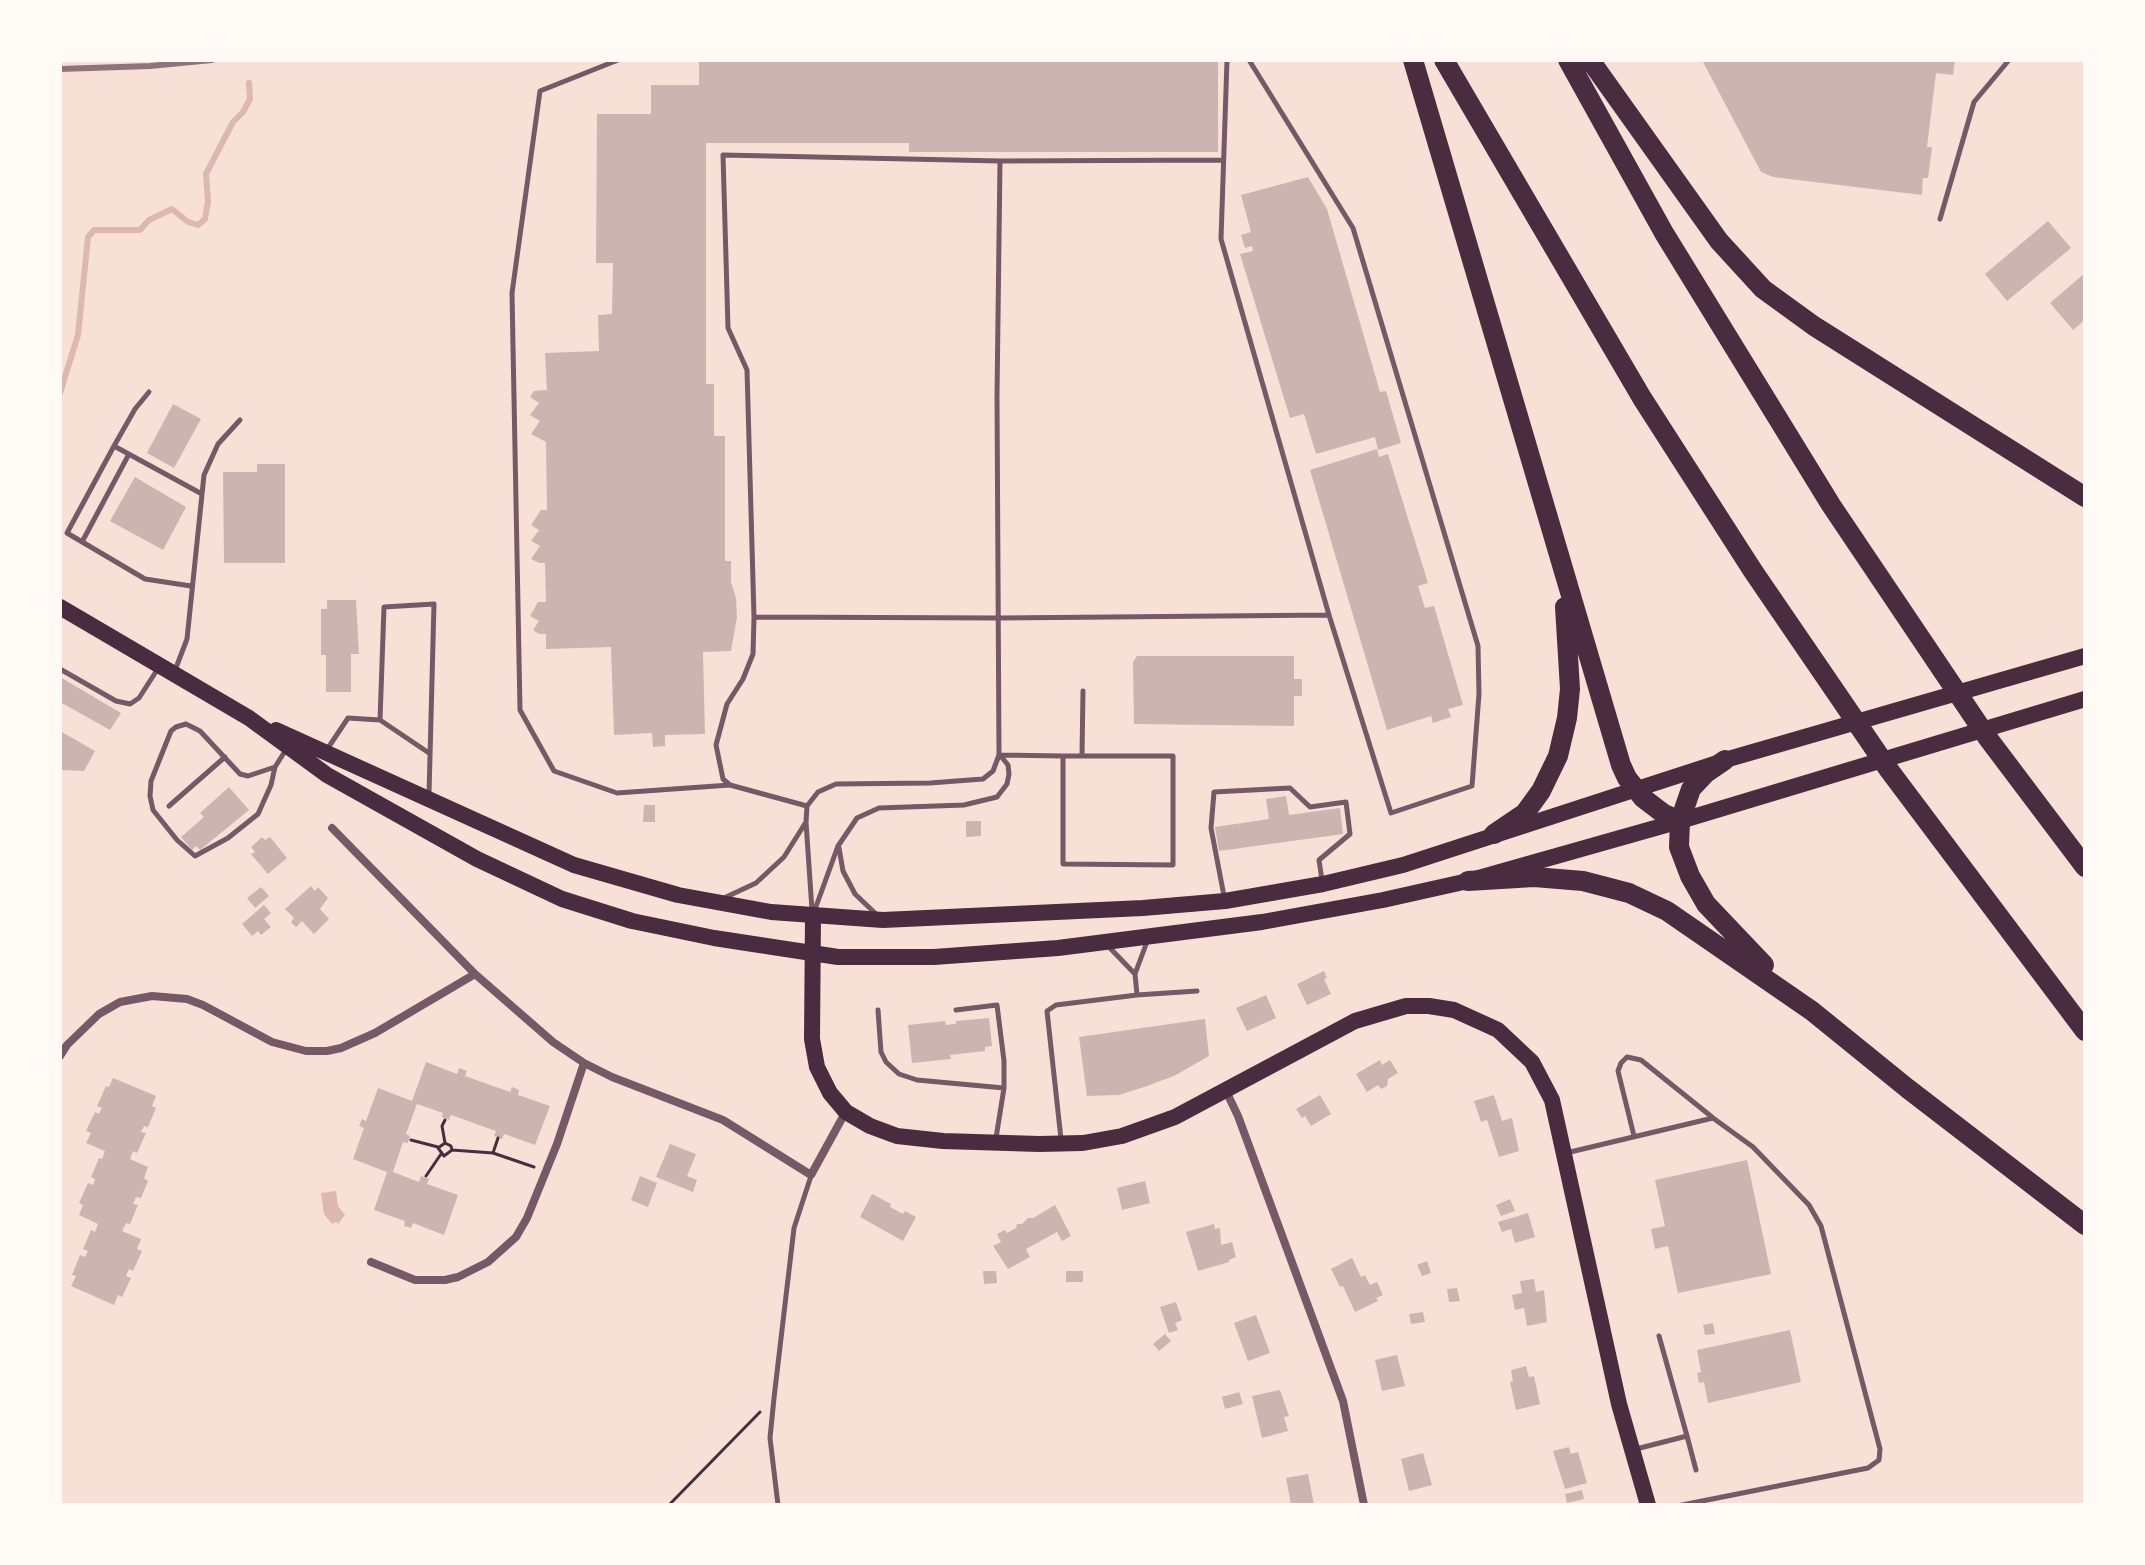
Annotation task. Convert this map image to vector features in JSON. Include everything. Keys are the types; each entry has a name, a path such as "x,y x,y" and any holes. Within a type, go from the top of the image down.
{"highway":[{"path":"1413,60 1621,765 1635,789 1652,806 1680,821"},
{"path":"1444,60 1620,362 1753,571 1889,770 2085,1031"},
{"path":"1568,60 1664,233 1831,505 1987,737 2085,867"},
{"path":"1590,60 1719,241 1763,289 1805,319 2085,497"},
{"path":"1494,834 1525,813 1553,769 1561,744 1569,704 1570,674 1557,552"},
{"path":"1725,760 1706,773 1691,789 1680,821 1679,847 1690,876 1706,904 1812,1011"},
{"path":"1468,881 1567,878 1629,893 1683,920 1812,1011 2085,1225"}],"main road":[{"path":"60,607 249,718 327,775 436,836 562,899 632,921 714,938 838,957 934,957 1106,943 1323,912 1468,881 1841,774 2085,699"},
{"path":"249,718 574,865 678,895 771,912 883,920 1143,908 1225,901 1323,884 1403,865 1725,760 2085,656"},
{"path":"813,915 814,1058 830,1093 846,1112 878,1130 897,1136 933,1141 1062,1144 1104,1140 1141,1131 1226,1091 1355,1021 1393,1008 1429,1006 1454,1010 1498,1030 1538,1070 1546,1085 1564,1145 1614,1382 1648,1505"}],"street":[{"path":"332,828 475,974 553,1042 584,1063 624,1082 723,1120 811,1175 846,1112"},
{"path":"60,1056 99,1014 120,1002 152,996 195,1002 272,1042 306,1051 327,1051 375,1033 475,974"},
{"path":"371,1262 415,1280 445,1280 488,1262 516,1237 547,1171 584,1063"},
{"path":"1226,1091 1343,1401 1364,1505"}],"lane":[{"path":"618,60 540,91 512,293 520,710 554,771 617,793 730,785 807,806"},
{"path":"1227,60 1221,239 1329,615 1391,813 1472,786 1479,694 1478,646 1353,228 1249,60"},
{"path":"1940,219 1974,102 2009,60"},
{"path":"730,785 723,779 716,745 727,704 743,679 753,654 754,617 747,370 728,328 723,155 1000,161 1224,160"},
{"path":"813,915 806,822 807,806 818,792 836,784 983,779 993,771 999,755 997,410 1000,161"},
{"path":"149,392 135,409 67,533 145,579 191,586"},
{"path":"60,669 116,701 130,704 167,669 187,639 204,475 213,453 240,420"},
{"path":"114,446 202,494"},
{"path":"82,542 129,454"},
{"path":"380,720 384,607 434,604 429,799"},
{"path":"754,617 1329,615"},
{"path":"1082,756 1083,691"},
{"path":"325,751 348,718 380,720 430,753"},
{"path":"275,767 248,776 240,774 193,726 186,724 176,727 167,740 151,781 153,810 177,840 195,856 228,838 258,814 275,767 288,747"},
{"path":"999,755 1173,756 1173,865 1063,864 1063,756"},
{"path":"813,915 838,846 857,818 871,809 964,805 997,797 1007,784 1009,774 1008,765 999,755"},
{"path":"169,806 225,757"},
{"path":"1225,901 1211,828 1214,792 1290,788 1310,807 1346,802 1350,834 1319,860 1323,884"},
{"path":"717,902 756,883 784,857 806,822"},
{"path":"838,846 843,871 855,894 883,920"},
{"path":"1137,995 1135,974 1148,938"},
{"path":"1106,943 1135,974"},
{"path":"1062,1144 1047,1011 1056,1005 1197,991"},
{"path":"956,1010 997,1005 1004,1088 995,1143"},
{"path":"878,1010 883,1057 899,1074 917,1080 1004,1088"},
{"path":"1634,1136 1618,1071 1627,1057 1641,1060 1753,1147 1809,1205 1820,1220 1880,1455 1875,1464 1868,1468 1682,1505"},
{"path":"1564,1145 1634,1136 1713,1118"},
{"path":"778,1505 770,1438 774,1398 794,1228 811,1175"},
{"path":"1659,1336 1696,1470"},
{"path":"1631,1450 1687,1436"}],"path":[{"path":"445,1120 442,1126 445,1143"},
{"path":"493,1153 498,1138"},
{"path":"411,1140 439,1147 445,1143"},
{"path":"445,1143 452,1150"},
{"path":"439,1147 441,1154"},
{"path":"452,1150 493,1153 547,1171"},
{"path":"441,1154 448,1155 452,1150"},
{"path":"426,1176 441,1154"},
{"path":"669,1505 774,1398"}],"shaded area":[{"path":"336,1191 338,1206 345,1215 338,1224 332,1224 324,1214 321,1193"}],"building":[{"path":"699,60 1218,60 1218,152 909,152 909,143 706,143 706,384 714,384 714,436 725,436 725,561 731,561 737,617 731,651 703,652 705,734 665,735 665,746 653,747 652,733 614,735 611,647 546,649 546,634 533,630 539,621 530,616 538,602 546,602 545,563 531,559 540,546 531,541 539,530 531,525 541,510 547,510 546,442 531,434 540,421 530,415 539,403 530,397 534,391 547,390 545,353 599,351 598,315 612,314 613,263 596,263 597,114 651,114 651,85 699,85"},
{"path":"1702,60 1955,60 1953,75 1936,73 1927,147 1932,147 1928,178 1923,178 1922,195 1773,177 1761,172"},
{"path":"1308,177 1327,209 1380,392 1386,391 1401,443 1378,450 1375,437 1316,454 1304,414 1290,418 1240,254 1253,251 1252,246 1245,248 1241,235 1251,232 1241,195"},
{"path":"2048,221 2071,248 2007,301 1985,274"},
{"path":"2085,273 2085,320 2073,330 2050,303"},
{"path":"173,404 201,419 174,468 147,453"},
{"path":"1377,449 1379,457 1388,454 1428,583 1418,586 1425,608 1434,606 1463,705 1448,709 1451,717 1433,723 1431,716 1387,730 1310,470"},
{"path":"257,464 285,464 285,563 224,563 223,472 257,472"},
{"path":"135,477 186,507 163,550 110,521"},
{"path":"327,600 356,600 359,654 351,654 351,692 326,692 326,655 321,655 321,609 327,609"},
{"path":"1137,656 1294,656 1294,679 1302,679 1302,696 1294,696 1294,726 1134,724 1133,662"},
{"path":"60,677 121,713 110,730 60,702"},
{"path":"60,731 95,751 84,771 60,770"},
{"path":"229,787 249,810 200,850 196,846 192,850 181,837 204,817 200,813"},
{"path":"1286,796 1289,815 1340,808 1343,834 1219,851 1215,827 1269,819 1266,799"},
{"path":"644,805 655,805 655,822 643,822"},
{"path":"966,821 981,821 981,836 966,837"},
{"path":"262,837 265,840 270,837 287,858 268,874 251,854 255,852 251,847"},
{"path":"311,886 315,891 318,887 328,898 320,909 329,919 314,934 302,921 296,927 291,922 294,918 285,909"},
{"path":"261,887 269,896 255,908 247,898"},
{"path":"264,905 271,913 264,919 271,927 261,935 258,931 252,936 242,924"},
{"path":"1324,971 1331,994 1307,1005 1297,984"},
{"path":"1266,995 1276,1018 1247,1031 1236,1008"},
{"path":"989,1018 992,1046 985,1047 985,1051 912,1063 908,1025 945,1021 946,1025"},
{"path":"1205,1019 1209,1056 1174,1076 1147,1086 1119,1095 1087,1096 1079,1037"},
{"path":"1380,1060 1382,1065 1390,1060 1398,1073 1388,1079 1387,1086 1381,1089 1378,1085 1367,1092 1356,1074"},
{"path":"426,1062 457,1074 459,1068 467,1071 465,1076 510,1092 512,1087 519,1090 518,1095 550,1106 535,1145 504,1134 502,1139 494,1136 496,1131 451,1115 449,1120 442,1117 443,1113 417,1104 406,1134 410,1136 408,1143 403,1142 393,1172 419,1182 421,1176 429,1179 427,1184 458,1195 444,1235 413,1223 411,1228 404,1226 405,1221 374,1210 387,1172 353,1159 364,1128 359,1126 362,1119 366,1121 378,1088 412,1101"},
{"path":"113,1078 156,1096 152,1106 156,1108 148,1127 144,1126 141,1132 146,1133 137,1153 133,1151 130,1159 148,1167 144,1178 148,1181 141,1198 136,1197 133,1204 138,1205 130,1224 126,1223 122,1231 141,1239 137,1249 142,1251 133,1271 129,1269 126,1276 131,1278 122,1297 118,1295 114,1305 71,1286 80,1255 85,1257 88,1251 83,1249 91,1230 95,1232 98,1224 79,1215 83,1205 79,1203 88,1183 93,1185 95,1179 91,1177 105,1151 86,1143 91,1133 86,1131 95,1112 99,1114 102,1108 97,1106"},
{"path":"1320,1095 1331,1114 1311,1126 1296,1109"},
{"path":"1494,1095 1502,1121 1512,1118 1519,1151 1499,1157 1487,1120 1481,1122 1474,1101"},
{"path":"670,1144 696,1154 687,1176 697,1180 693,1192 656,1177"},
{"path":"1747,1160 1771,1274 1678,1293 1668,1246 1655,1249 1651,1229 1665,1226 1655,1180"},
{"path":"640,1176 657,1183 648,1207 631,1200"},
{"path":"1145,1181 1150,1203 1122,1210 1117,1188"},
{"path":"872,1194 903,1214 905,1211 916,1217 903,1241 860,1217"},
{"path":"1510,1199 1515,1211 1501,1216 1496,1205"},
{"path":"1055,1205 1071,1236 1062,1241 1057,1232 1026,1249 1030,1257 1008,1269 993,1246 1001,1242 997,1234 1005,1230 1007,1233 1017,1224"},
{"path":"1528,1213 1535,1237 1515,1243 1511,1229 1502,1232 1498,1222"},
{"path":"1214,1224 1215,1229 1220,1228 1221,1245 1232,1242 1236,1257 1198,1271 1186,1232"},
{"path":"1352,1258 1361,1277 1365,1275 1370,1285 1377,1282 1383,1295 1376,1298 1378,1301 1355,1312 1331,1269"},
{"path":"1427,1261 1431,1273 1422,1276 1417,1265"},
{"path":"983,1271 996,1271 997,1283 984,1284"},
{"path":"1066,1271 1083,1271 1083,1282 1066,1282"},
{"path":"1534,1279 1536,1292 1544,1290 1547,1322 1527,1326 1524,1308 1515,1310 1512,1295 1522,1293 1520,1281"},
{"path":"1457,1288 1460,1301 1449,1302 1447,1289"},
{"path":"1176,1302 1182,1320 1175,1323 1178,1330 1169,1333 1160,1307"},
{"path":"1423,1312 1425,1322 1411,1324 1409,1314"},
{"path":"1256,1315 1270,1353 1248,1361 1234,1323"},
{"path":"1713,1323 1715,1334 1705,1335 1703,1325"},
{"path":"1790,1330 1801,1382 1708,1403 1704,1382 1699,1383 1697,1373 1701,1372 1697,1350"},
{"path":"1165,1334 1171,1341 1159,1351 1153,1344"},
{"path":"1397,1355 1405,1386 1382,1391 1375,1360"},
{"path":"1526,1366 1529,1377 1534,1376 1540,1404 1516,1410 1510,1382 1513,1381 1511,1370"},
{"path":"1280,1390 1289,1416 1284,1417 1288,1431 1262,1438 1252,1396"},
{"path":"1239,1392 1243,1404 1225,1409 1222,1397"},
{"path":"1569,1447 1571,1454 1578,1452 1587,1483 1565,1489 1553,1451"},
{"path":"1423,1453 1432,1485 1409,1491 1401,1459"},
{"path":"1308,1474 1314,1505 1291,1505 1286,1478"},
{"path":"1582,1490 1584,1499 1567,1503 1565,1494"}],"waterway":[{"path":"60,393 78,335 88,237 94,230 140,230 149,220 172,209 188,222 198,225 205,219 208,201 206,174 233,122 250,99 249,83"}],"railway":[{"path":"60,69 212,60"}]}
